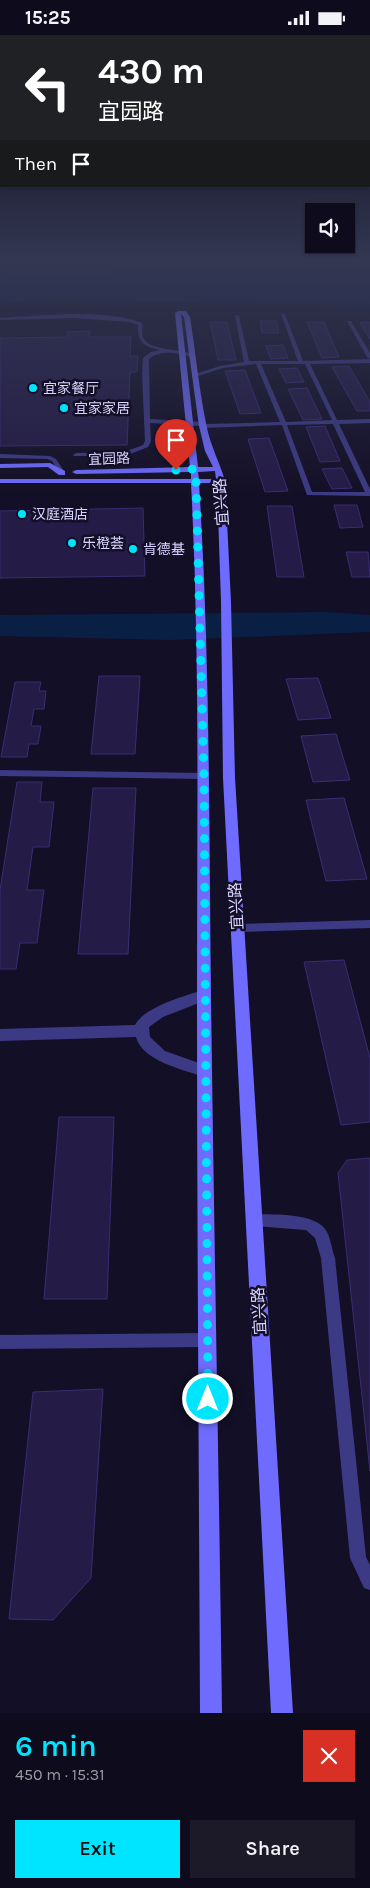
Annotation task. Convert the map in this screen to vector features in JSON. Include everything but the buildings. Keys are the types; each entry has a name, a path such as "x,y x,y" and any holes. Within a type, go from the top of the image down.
{"street":[{"name":"宜兴路","path":"181,338 192,423 196,481 202,652 211,1713"},
{"name":"宜兴路","path":"190,338 203,425 209,451 219,469 221,481 226,602 229,778 282,1713"},
{"path":"0,466 50,465 62,473"},
{"name":"宜园路","path":"0,474 219,469"},
{"name":"宜园路","path":"0,481 221,481"},
{"name":"宜园路","path":"0,489 55,488 73,481"},
{"path":"204,995 158,1013 142,1025 142,1031 143,1039 160,1055 205,1071"},
{"path":"0,1035 142,1031"}],"lane":[{"path":"141,338 143,341 169,350 192,355"},
{"path":"242,338 247,363"},
{"path":"258,363 284,424 309,494 370,494 294,338"},
{"path":"358,338 370,357"},
{"path":"76,455 119,454 146,446 148,441 146,358 153,353 169,350"},
{"path":"194,375 222,367 247,363 370,361"},
{"path":"147,421 203,425 370,421"},
{"path":"0,456 48,457 54,460 62,473"},
{"path":"0,773 204,777"},
{"path":"238,928 370,924"},
{"path":"254,1220 309,1224 321,1234 328,1258 358,1558 370,1582"},
{"path":"0,1342 208,1340"}],"water":[{"path":"326,612 370,615 370,632 170,640 0,636 0,615"}],"place":[{"name":"宜家餐厅","path":"33,388"},
{"name":"宜家家居","path":"64,408"},
{"name":"汉庭酒店","path":"22,514"},
{"name":"乐橙荟","path":"72,543"},
{"name":"肯德基","path":"133,549"}],"route":[{"path":"176,470 195,469 202,652 208,1399"}]}
